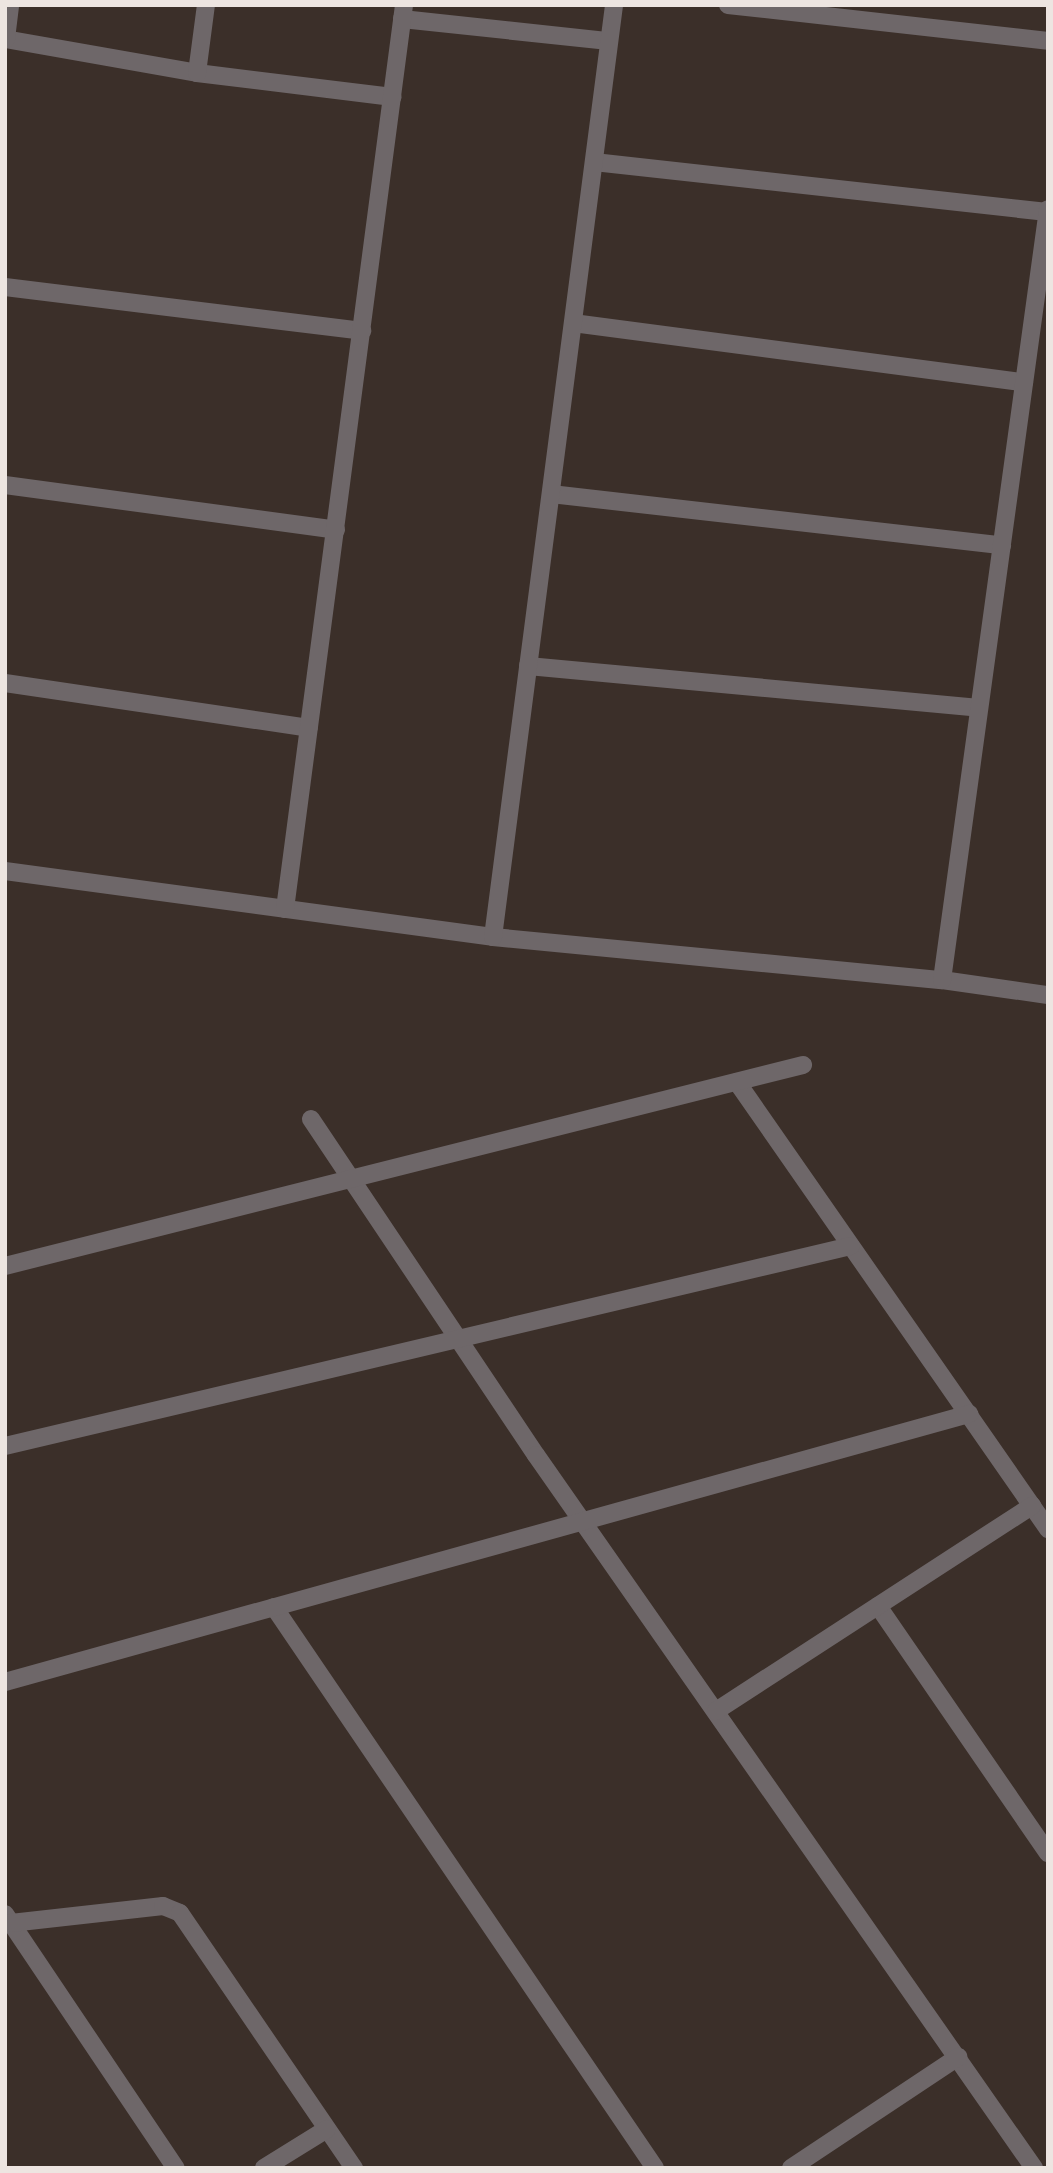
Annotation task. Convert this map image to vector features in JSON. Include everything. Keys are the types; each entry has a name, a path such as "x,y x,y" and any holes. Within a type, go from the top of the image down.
{"street":[{"path":"10,5 6,39 197,73 393,97"},
{"path":"197,73 206,5"},
{"path":"493,937 614,5"},
{"path":"728,5 1048,41"},
{"path":"285,909 403,12 610,41"},
{"path":"594,162 1048,211 942,981"},
{"path":"5,287 362,331"},
{"path":"573,323 1024,382"},
{"path":"5,485 336,530"},
{"path":"551,494 1002,545"},
{"path":"528,666 979,708"},
{"path":"5,683 309,728"},
{"path":"5,872 493,937 942,981 1048,995"},
{"path":"5,1266 803,1065"},
{"path":"737,1082 1048,1528"},
{"path":"311,1119 582,1521 1034,2168"},
{"path":"5,1446 851,1246"},
{"path":"5,1682 969,1414"},
{"path":"716,1711 1032,1506"},
{"path":"878,1606 1048,1853"},
{"path":"274,1607 655,2168"},
{"path":"176,2168 8,1919 163,1906 180,1913 354,2168"},
{"path":"791,2168 958,2057"},
{"path":"264,2168 327,2129"}]}
